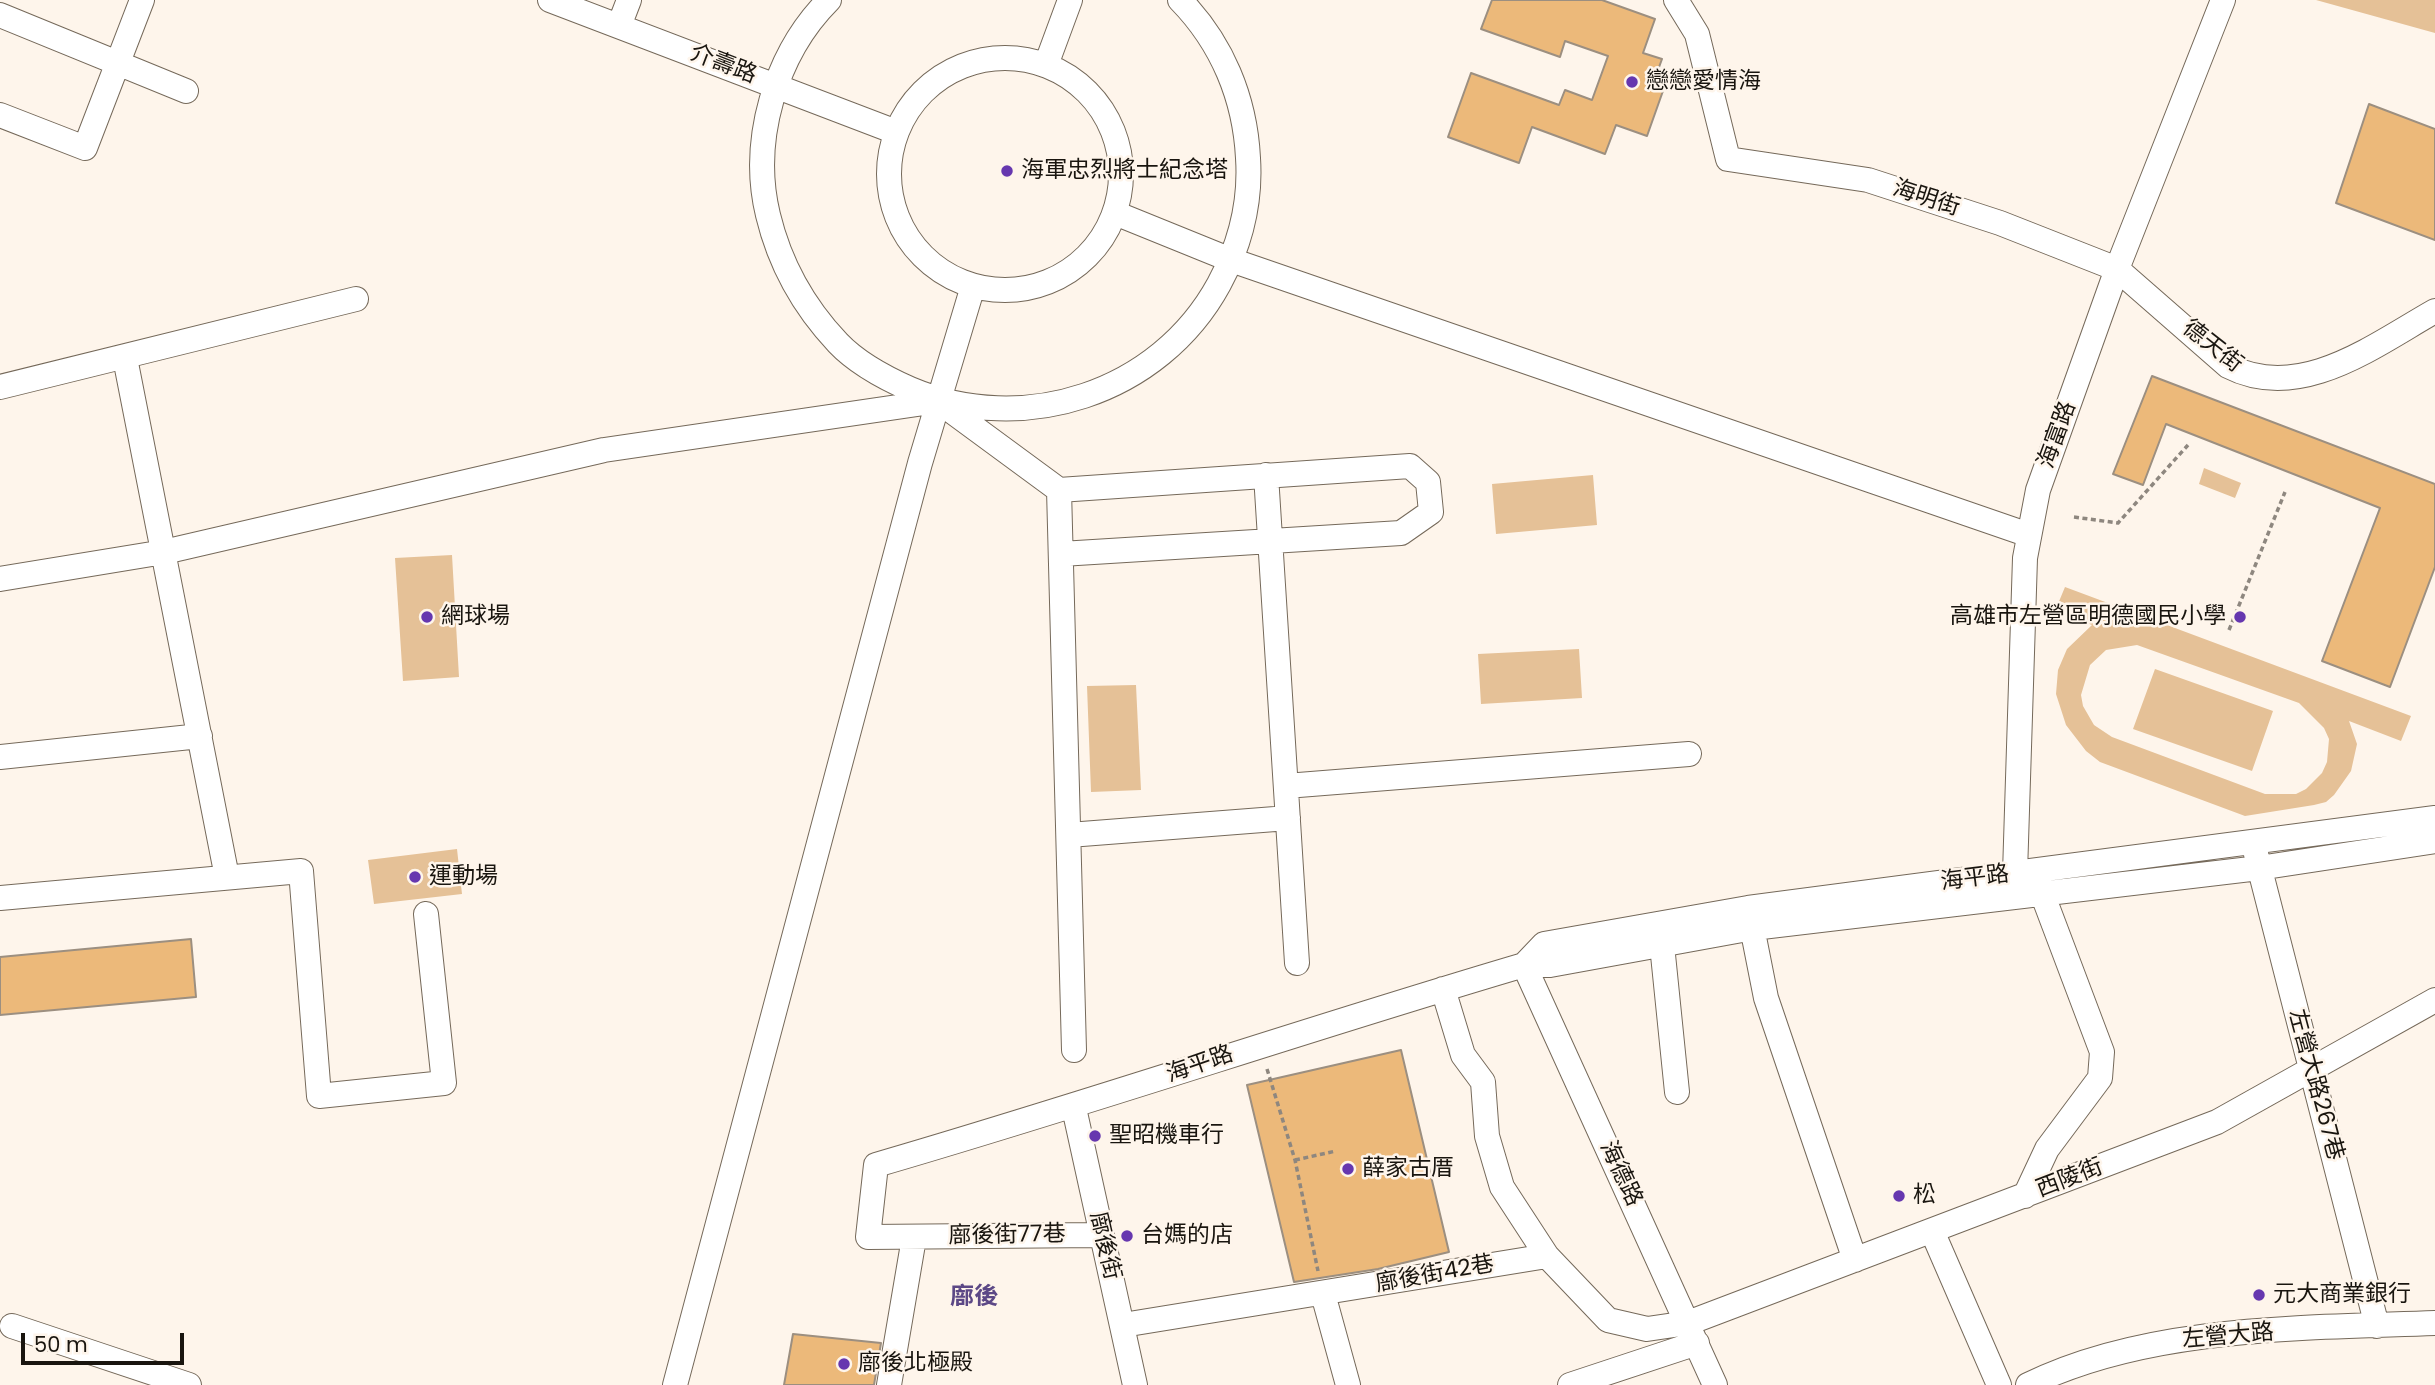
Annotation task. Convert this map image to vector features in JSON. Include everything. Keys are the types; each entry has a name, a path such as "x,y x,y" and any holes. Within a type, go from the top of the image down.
{"street":[{"path":"0,115 85,148 142,0"},
{"name":"介壽路","path":"550,0 896,132"},
{"path":"619,26 629,0"},
{"path":"829,0 794,46 776,85 763,141 764,197 782,262 803,302 840,345 886,379 939,401 989,410 1039,408 1089,396 1123,380 1175,343 1207,305 1231,260 1245,209 1250,177 1247,134 1237,92 1220,52 1196,17 1180,0"},
{"path":"1046,65 1070,0"},
{"name":"海明街","path":"1676,0 1697,34 1728,159 1868,180 2000,223 2117,269"},
{"name":"海富路","path":"2028,883 2025,558 2038,490 2117,269 2223,0"},
{"path":"0,15 186,91"},
{"path":"1016,59 1046,65 1077,83 1102,109 1117,142 1122,178 1115,213 1099,244 1074,268 1044,284 1009,290 973,286 949,276 926,259 908,238 895,214 889,173 896,132 911,106 924,91 957,68 986,60 1016,59"},
{"path":"1115,213 1231,260 2029,535"},
{"name":"德天街","path":"2117,269 2228,366 2245,375 2265,379 2291,379 2345,362 2435,311"},
{"path":"675,1385 939,401 973,286"},
{"path":"0,387 356,299"},
{"path":"125,358 227,877"},
{"path":"0,579 164,551 604,450 939,401 1053,485 1410,466 1428,482 1431,512 1401,533 1061,554"},
{"path":"1266,475 1297,963"},
{"path":"1053,485 1061,554 1074,1050"},
{"path":"0,757 200,736"},
{"path":"1286,786 1689,754"},
{"path":"1069,835 1288,818"},
{"name":"海平路","path":"876,1165 1074,1108 1260,1045 1524,965 1544,944 1659,934 1751,918 2028,883 2253,844 2435,818"},
{"name":"海平路","path":"2028,883 2259,868 2435,841"},
{"name":"左營大路267巷","path":"2253,844 2377,1326"},
{"path":"0,898 300,871 319,1096 444,1083 426,914"},
{"path":"2025,1196 2047,1149 2101,1079 2102,1052 2028,883"},
{"path":"1751,918 1766,998 1855,1260"},
{"path":"1659,934 1677,1092"},
{"name":"海德路","path":"1524,965 1715,1385"},
{"path":"1444,989 1463,1055 1483,1082 1487,1136 1502,1187 1547,1256 1608,1320 1647,1329 1693,1333"},
{"name":"西陵街","path":"1693,1333 1855,1260 2217,1122 2435,1000"},
{"name":"廍後街","path":"1074,1108 1135,1385"},
{"name":"廍後街77巷","path":"876,1165 868,1237 1100,1235"},
{"path":"1933,1231 1999,1385"},
{"path":"889,1385 914,1238"},
{"name":"廍後街42巷","path":"1123,1325 1547,1256"},
{"path":"1323,1294 1348,1385"},
{"name":"左營大路","path":"2028,1385 2085,1360 2129,1348 2229,1334 2435,1323"},
{"path":"12,1326 189,1385"},
{"path":"1570,1385 1693,1333"}],"path":[{"path":"2074,517 2119,523 2188,445"},
{"path":"2229,630 2285,492"},
{"path":"1260,1045 1295,1160 1323,1294"},
{"path":"1295,1160 1336,1151"}],"shaded area":[{"path":"2316,0 2435,0 2435,33"},
{"path":"2204,468 2241,483 2235,498 2199,484"},
{"path":"1593,475 1597,525 1496,534 1492,484"},
{"name":"網球場","path":"452,555 459,677 403,681 395,558"},
{"path":"2065,587 2411,716 2401,741 2349,721 2357,744 2351,771 2326,802 2245,816 2100,762 2086,751 2066,725 2056,694 2058,670 2067,649 2092,625 2055,611","holes":["2137,645 2299,703 2324,728 2329,739 2327,762 2322,773 2306,789 2296,794 2265,794 2112,737 2094,725 2083,706 2081,695 2090,665 2106,650"]},
{"path":"1579,649 1582,698 1481,704 1478,654"},
{"path":"2155,669 2273,711 2252,771 2133,729"},
{"path":"1136,685 1141,790 1091,792 1087,686"},
{"name":"運動場","path":"457,849 462,894 374,904 368,860"}],"building":[{"path":"1492,0 1602,0 1655,19 1643,53 1662,59 1658,70 1669,74 1647,136 1616,125 1605,154 1532,127 1519,163 1448,137 1471,73 1559,105 1565,90 1592,100 1608,56 1565,41 1560,57 1481,29"},
{"path":"2369,104 2435,129 2435,240 2336,203"},
{"path":"2152,376 2435,484 2435,567 2390,687 2322,661 2380,508 2166,424 2143,485 2113,474"},
{"path":"191,939 196,997 0,1015 0,957"},
{"name":"薛家古厝","path":"1401,1050 1449,1252 1378,1269 1294,1282 1247,1085"},
{"name":"廍後北極殿","path":"793,1334 881,1343 874,1385 784,1385"}],"place":[{"name":"戀戀愛情海","path":"1632,82"},
{"name":"海軍忠烈將士紀念塔","path":"1007,171"},
{"name":"網球場","path":"427,617"},
{"name":"高雄市左營區明德國民小學","path":"2240,617"},
{"name":"運動場","path":"415,877"},
{"name":"聖昭機車行","path":"1095,1136"},
{"name":"薛家古厝","path":"1348,1169"},
{"name":"松","path":"1899,1196"},
{"name":"台媽的店","path":"1127,1236"},
{"name":"元大商業銀行","path":"2259,1295"},
{"name":"廍後北極殿","path":"844,1364"}],"district":[{"name":"廍後","path":"974,1298"}]}
